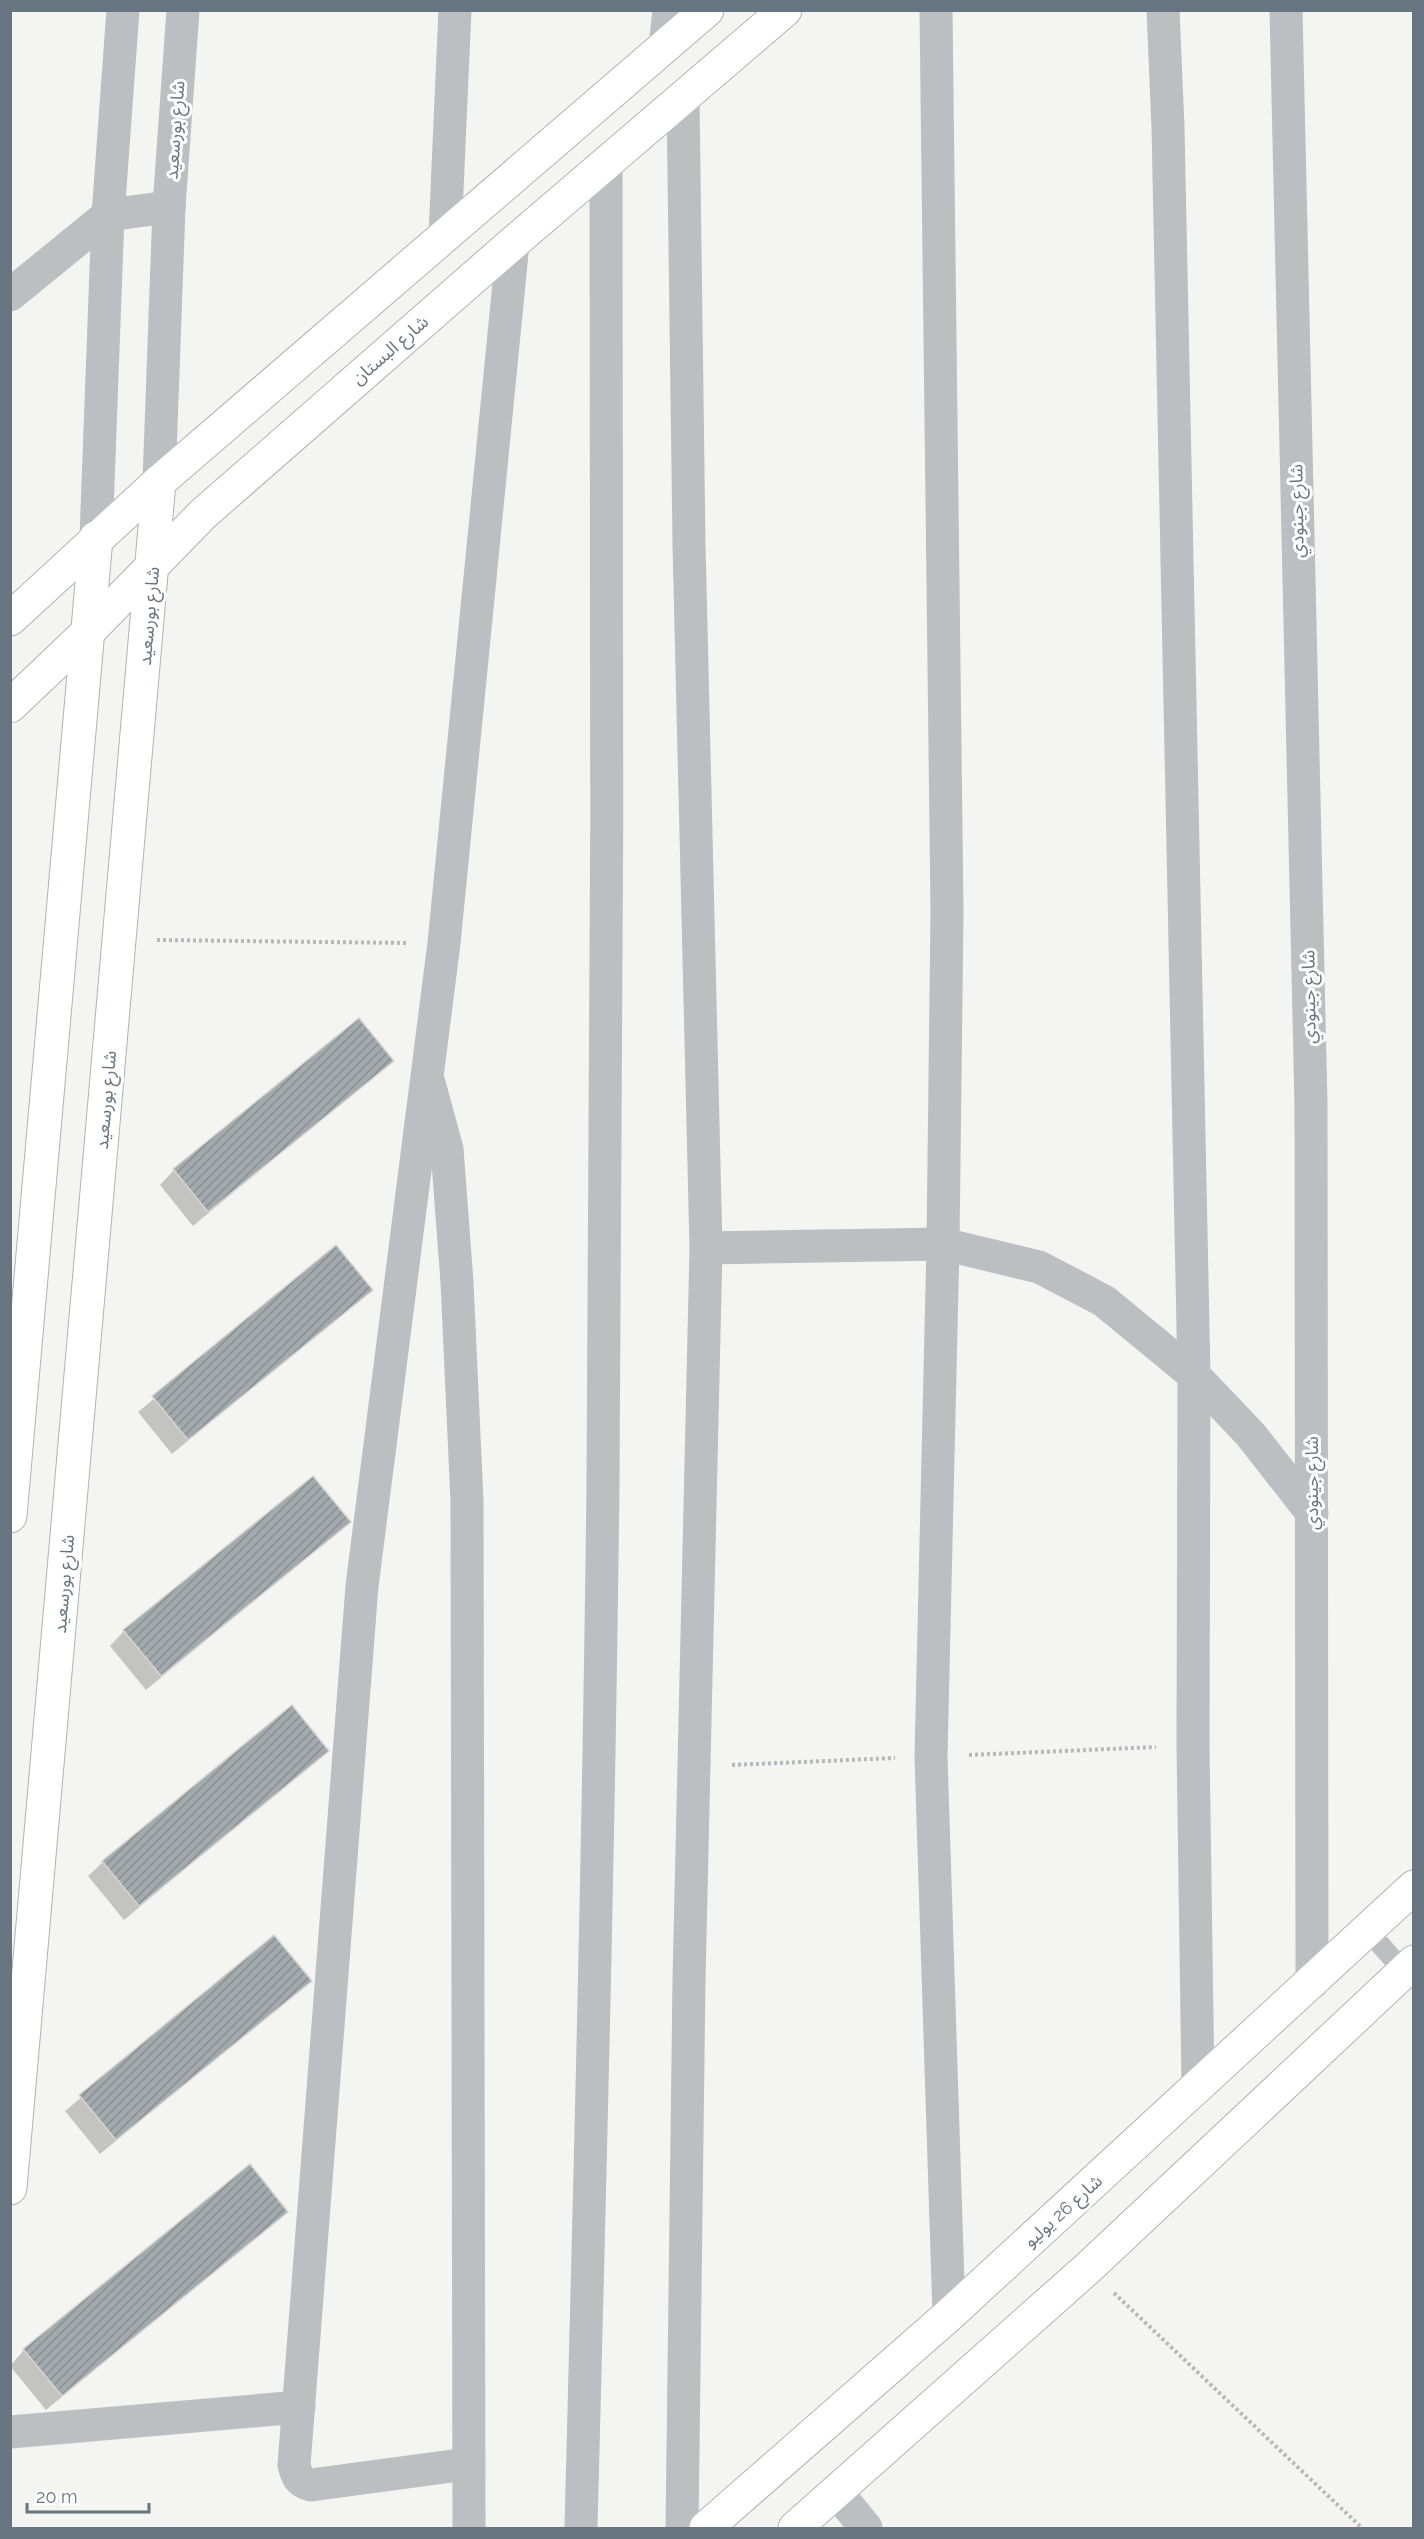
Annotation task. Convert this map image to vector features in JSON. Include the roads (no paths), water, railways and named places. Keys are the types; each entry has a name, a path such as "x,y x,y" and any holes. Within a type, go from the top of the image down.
{"main road":[{"path":"10,619 159,482 707,10"},
{"name":"شارع البستان","path":"10,706 89,631 203,514 513,243 785,10"},
{"name":"شارع بورسعيد","path":"10,2188 154,563 159,482"},
{"path":"10,1516 96,538"},
{"name":"شارع 26 يوليو","path":"706,2529 949,2315 1312,1983 1413,1887"},
{"path":"795,2529 1088,2268 1410,1971"}],"street":[{"path":"96,538 108,214 123,10"},
{"name":"شارع بورسعيد","path":"159,482 169,207 183,10"},
{"path":"445,235 456,10"},
{"path":"666,46 669,10"},
{"path":"936,10 947,912 943,1244 931,1756 949,2315"},
{"path":"1162,10 1168,139 1194,1376 1193,1745 1198,2087"},
{"name":"شارع جينودي","path":"1286,10 1311,1105 1312,1983"},
{"path":"682,2529 689,1979 706,1248 689,544 683,99"},
{"path":"581,2529 597,1883 603,1471 607,814 606,164"},
{"path":"10,295 108,214 169,207"},
{"path":"467,2464 312,2485 303,2483 297,2476 294,2465 362,1586 444,943 513,243"},
{"path":"426,1075 440,1116 447,1149 457,1282 466,1501 467,2464 469,2529"},
{"path":"706,1248 943,1244 1039,1267 1104,1301 1194,1376 1251,1435 1312,1513"},
{"path":"10,2433 299,2407"},
{"path":"836,2492 866,2529"}],"lane":[{"path":"1368,1931 1410,1971"}]}
